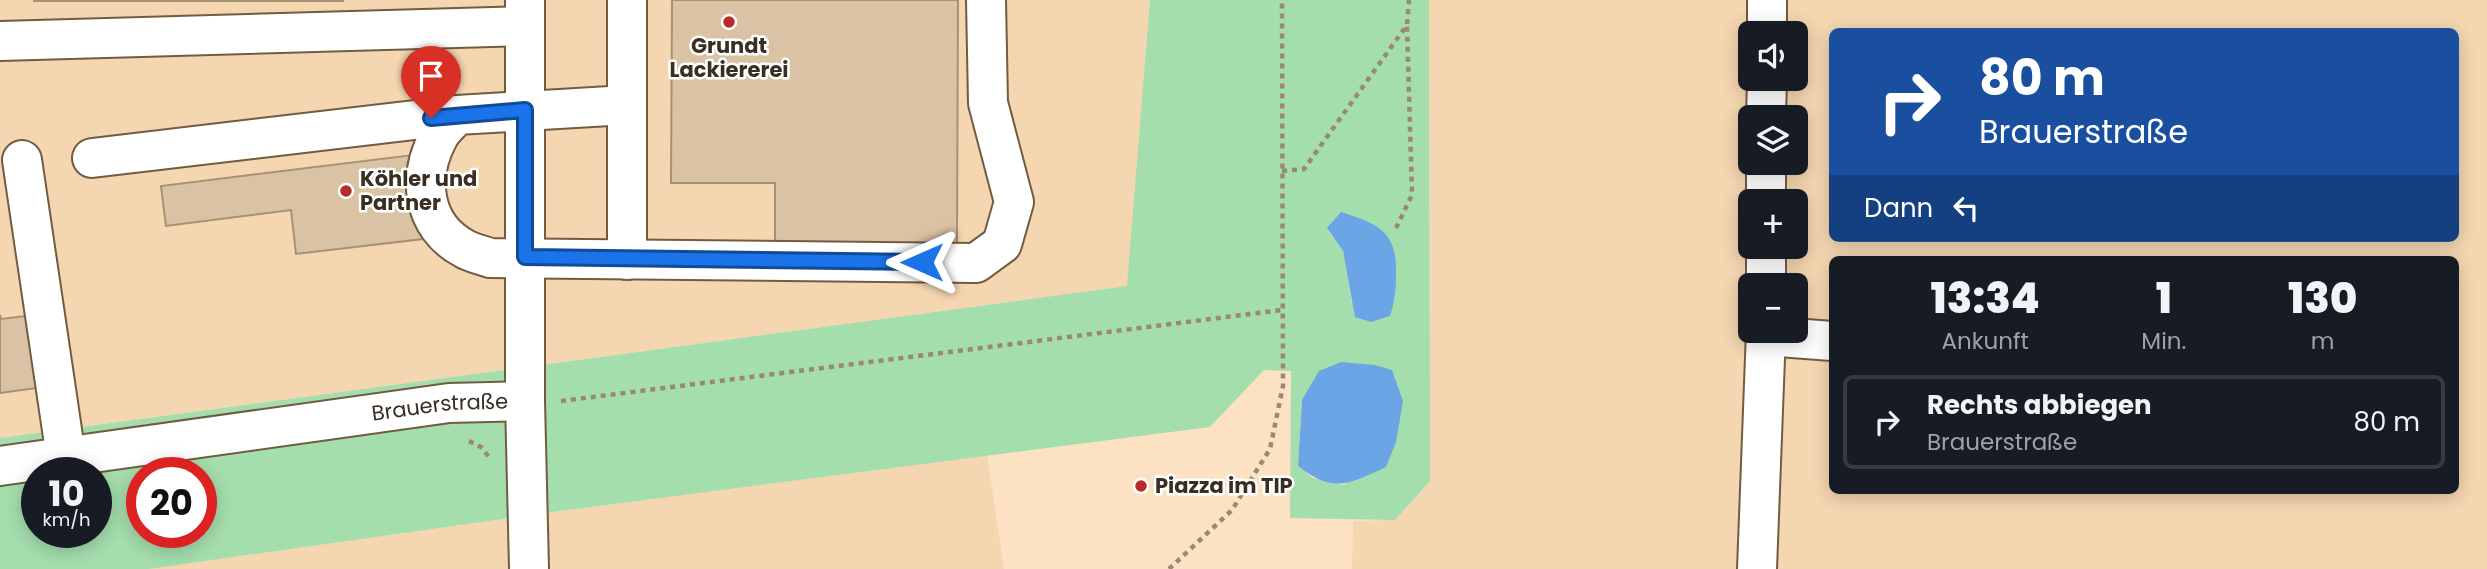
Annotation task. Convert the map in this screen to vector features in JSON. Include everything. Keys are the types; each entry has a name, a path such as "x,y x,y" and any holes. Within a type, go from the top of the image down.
{"street":[{"path":"627,0 627,260"},
{"path":"457,115 440,134 428,162 424,189 432,216 445,234 464,249 490,258 976,263 1002,244 1014,202 988,103 986,0"},
{"path":"1767,0 1767,21"},
{"path":"0,41 418,15 525,13"},
{"name":"Brauerstraße","path":"66,457 449,403 525,401 525,13"},
{"path":"92,158 457,115 626,105"},
{"path":"22,160 66,457"},
{"path":"1808,338 1829,341"},
{"path":"1757,569 1766,343"},
{"path":"525,401 530,569"},
{"name":"Brauerstraße","path":"0,466 21,463"}],"path":[{"path":"1169,569 1232,510 1270,449 1283,386 1282,0"},
{"path":"1396,228 1412,195 1407,25 1409,0"},
{"path":"1282,171 1304,169 1407,25"},
{"path":"525,401 564,401 1282,310"}],"shaded area":[{"path":"0,0 1150,0 1128,286 0,438"},
{"path":"1429,0 2487,0 2487,569 1352,569 1353,521 1395,520 1430,481"},
{"path":"987,455 1004,569 149,569 552,512"}],"green space":[{"path":"1150,0 1429,0 1430,481 1395,520 1290,518 1291,371 1264,370 1210,427 552,512 149,569 0,569 0,438 1127,286","holes":["1327,229 1396,298 1352,302 1343,251","1302,400 1346,485 1313,478 1298,466"]}],"water":[{"path":"1341,212 1375,226 1389,238 1393,247 1396,273 1390,316 1371,322 1355,317 1343,251 1327,228"},
{"path":"1341,362 1375,365 1392,370 1403,401 1396,442 1386,467 1351,482 1331,483 1310,475 1298,466 1302,400 1319,371"}],"building":[{"path":"343,0 343,1 34,1"},
{"path":"672,0 958,0 957,245 775,244 775,183 671,183"},
{"path":"413,155 423,239 296,254 291,210 166,226 161,186"},
{"path":"0,315 1,319 34,315 44,387 0,393"}],"place":[{"name":"Grundt Lackiererei","path":"729,22"},
{"name":"Köhler und Partner","path":"346,191"},
{"name":"Piazza im TIP","path":"1141,486"}],"route":[{"path":"431,118 525,110 525,257 922,262"}]}
